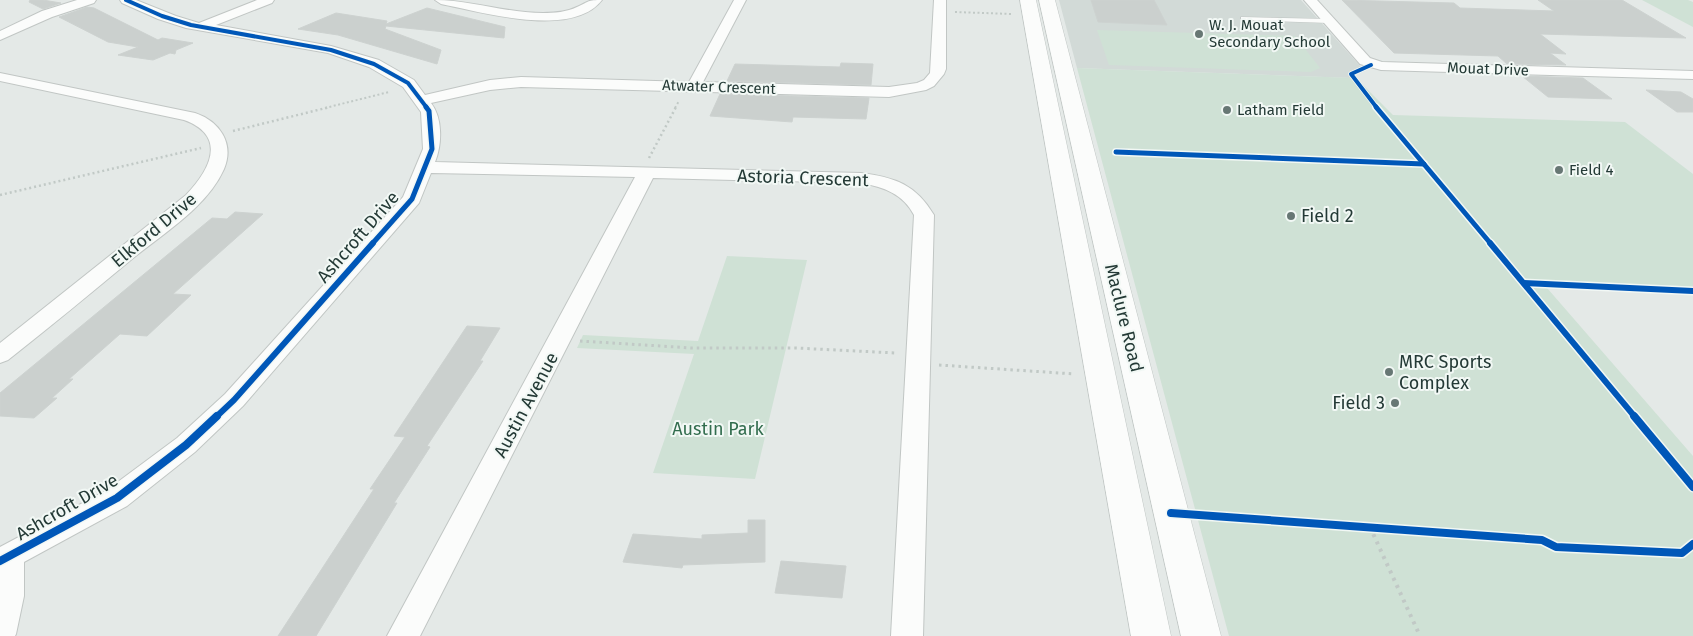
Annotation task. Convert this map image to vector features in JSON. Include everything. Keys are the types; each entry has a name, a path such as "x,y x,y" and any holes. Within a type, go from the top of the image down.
{"main road":[{"name":"Maclure Road","path":"1036,5 1151,636"},
{"name":"Maclure Road","path":"1036,5 1201,636"}],"street":[{"path":"0,36 48,14 90,0"},
{"path":"126,0 170,19 200,27 323,48 370,60 397,74 418,93"},
{"path":"200,27 268,0"},
{"path":"444,0 534,18 563,15 581,10 596,0"},
{"path":"691,86 740,0"},
{"name":"Mouat Drive","path":"1310,0 1365,61 1381,66 1693,75"},
{"name":"Atwater Crescent","path":"418,93 505,82 889,92 921,87 933,79 939,69 940,6"},
{"path":"0,77 170,111 206,124 217,139"},
{"name":"Ashcroft Drive","path":"5,559 117,498 186,445 234,400 412,199 428,168 433,135 431,118 418,93"},
{"name":"Elkford Drive","path":"0,355 184,208 203,190 215,172 219,157 217,139"},
{"name":"Astoria Crescent","path":"428,168 462,167 861,178 887,183 909,194 918,204 924,215 907,636"},
{"name":"Austin Avenue","path":"403,636 560,340 644,173"},
{"path":"0,634 11,582 5,559"}],"lane":[{"path":"1243,18 1329,21"}],"path":[{"path":"940,6 1036,5"},
{"path":"644,173 691,86"},
{"path":"0,195 217,139 418,93"},
{"path":"560,340 701,348 796,348 1102,375"},
{"path":"1360,526 1379,527"},
{"path":"1370,527 1420,636"}],"shaded area":[{"name":"W. J. Mouat Secondary School","path":"1059,0 1301,0 1361,67 1350,73 1352,78 1077,68"}],"green space":[{"path":"1642,0 1688,0 1693,2 1693,27"},
{"path":"1097,30 1295,36 1320,68 1311,72 1109,65"},
{"name":"MRC Sports Complex","path":"1077,68 1356,78 1393,115 1625,122 1693,174 1693,288 1541,281 1693,456 1693,636 1229,636"},
{"name":"Austin Park","path":"727,256 807,260 755,479 653,473 694,354 577,348 583,335 698,341"}],"building":[{"path":"30,0 61,3 43,9 29,2"},
{"path":"1091,0 1154,0 1167,25 1098,22"},
{"path":"1342,0 1454,3 1460,8 1554,11 1538,0 1622,0 1686,38 1540,34 1566,54 1550,53 1566,65 1507,64 1498,56 1394,53"},
{"path":"87,7 94,8 158,40 162,38 193,43 176,50 175,54 170,53 153,60 118,55 138,47 108,42 59,17"},
{"path":"427,8 505,27 504,38 386,26 385,29 441,50 437,64 338,35 298,29 336,13 387,21 386,24"},
{"path":"841,63 873,64 871,85 727,81 735,64 840,67"},
{"path":"1522,76 1583,78 1612,99 1548,97"},
{"path":"1646,90 1681,92 1693,99 1693,112 1677,112"},
{"path":"720,94 869,98 866,119 793,117 792,122 710,116"},
{"path":"235,212 263,214 173,294 191,295 147,336 120,334 69,379 73,379 52,398 57,398 34,418 0,416 0,393 212,218 227,219"},
{"path":"467,326 500,328 480,361 483,361 427,446 430,447 394,503 397,503 316,636 278,636 374,489 370,489 405,437 394,436"},
{"path":"748,520 765,520 765,562 683,565 682,568 623,562 633,534 702,539 702,535 748,533"},
{"path":"781,561 846,566 842,598 775,593"}],"cycle path":[{"path":"0,561 117,498 186,445 234,400 412,199 432,149 429,111 408,83 374,64 331,50 285,40 191,25 162,16 126,0"},
{"path":"1371,65 1351,74 1355,81 1693,487"},
{"path":"1116,152 1424,164"},
{"path":"1524,283 1693,291"},
{"path":"1171,513 1542,540 1556,547 1682,553 1693,544"}],"place":[{"name":"W. J. Mouat Secondary School","path":"1199,34"},
{"name":"Latham Field","path":"1227,110"},
{"name":"Field 4","path":"1559,170"},
{"name":"Field 2","path":"1291,216"},
{"name":"MRC Sports Complex","path":"1389,372"},
{"name":"Field 3","path":"1395,403"}]}
